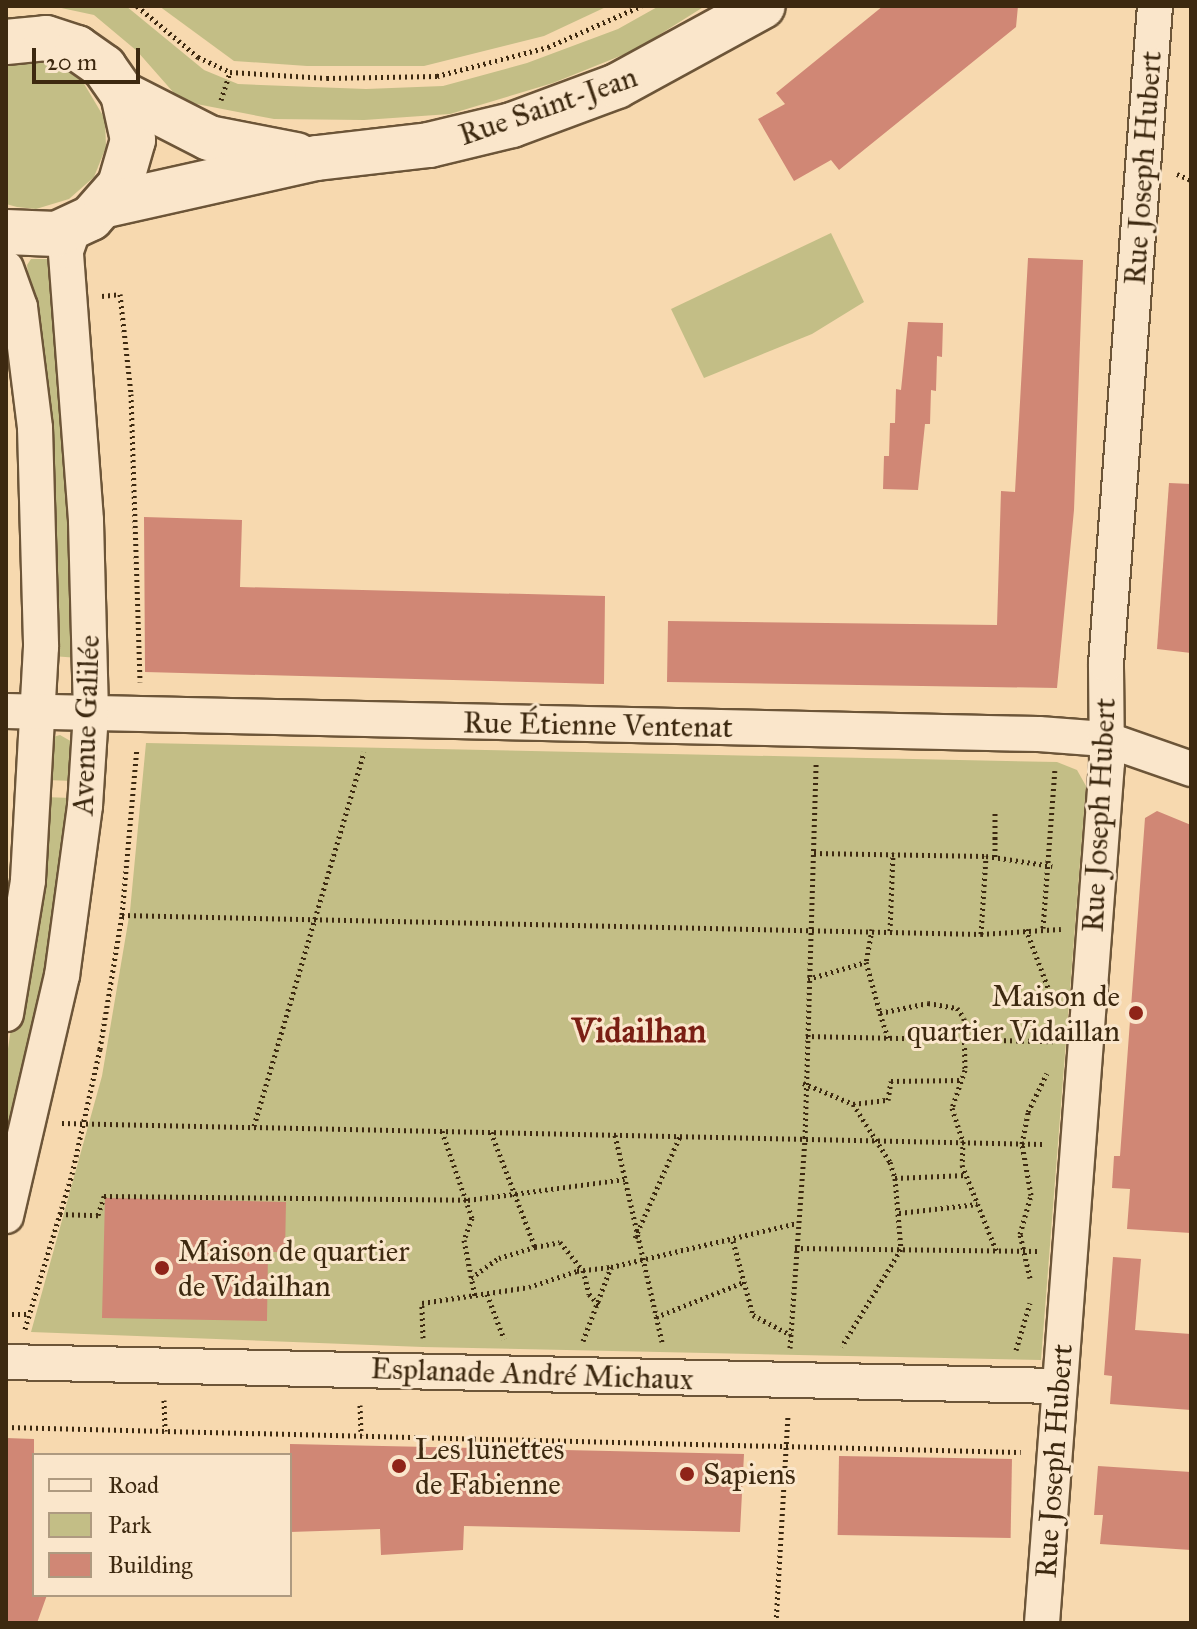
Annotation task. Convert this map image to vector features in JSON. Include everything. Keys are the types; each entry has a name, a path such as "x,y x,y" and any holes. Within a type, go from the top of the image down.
{"street":[{"name":"Rue Saint-Jean","path":"6,232 23,236 317,158 429,145 512,125 632,79 763,6"},
{"name":"Rue Joseph Hubert","path":"1042,1623 1075,1167 1064,1045 1094,930 1106,664 1155,6"},
{"path":"8,40 46,38 77,48 104,67 123,94 133,140 120,185 90,216"},
{"name":"Rue Saint-Jean","path":"123,94 209,138 317,158"},
{"name":"Avenue Galilée","path":"6,1216 62,976 85,806 91,713 86,520 67,300 66,251 90,216"},
{"name":"Avenue Galilée","path":"6,268 20,307 40,487 41,647 20,712 36,791 28,881 6,1014"},
{"name":"Rue Étienne Ventenat","path":"20,712 1039,734 1105,739 1191,769"},
{"name":"Esplanade André Michaux","path":"14,1350 516,1374 1059,1386"}],"path":[{"name":"Rue Saint-Jean","path":"137,6 198,57 230,72 370,78 437,76 498,62 548,47 641,6"},
{"path":"14,1350 29,1314 60,1214 94,1079 122,915 138,732"},
{"path":"1039,734 1039,756 1056,756 1052,866 1043,928"},
{"path":"254,1127 366,747"},
{"path":"804,1381 791,1335 805,1138 803,1083 816,756"},
{"path":"995,813 995,857"},
{"path":"814,850 986,856 1052,866"},
{"path":"890,931 893,853"},
{"path":"981,934 986,856"},
{"path":"122,915 811,930 872,928 981,934 1043,928 1094,930"},
{"path":"872,928 866,962 888,1038"},
{"path":"1026,929 1056,1013"},
{"path":"808,979 866,962"},
{"path":"880,1013 928,1003 947,1005 964,1018 968,1040 962,1080 952,1108 963,1141 966,1175 996,1250"},
{"path":"806,1036 1064,1045 1055,1027"},
{"path":"1011,1383 1020,1327 1033,1295 1020,1234 1031,1195 1022,1144 1028,1112 1055,1059"},
{"path":"803,1083 853,1104 888,1100 891,1081 962,1080"},
{"path":"776,1623 787,1445 804,1381 901,1249 895,1178 853,1104"},
{"path":"92,1123 1064,1144 1062,1167 1075,1167"},
{"path":"442,1131 472,1218 464,1240 475,1296"},
{"path":"491,1132 535,1247"},
{"path":"615,1135 635,1239 644,1259 671,1378"},
{"path":"635,1239 680,1136"},
{"path":"895,1178 966,1175"},
{"path":"60,1214 98,1215 104,1196 468,1200 513,1191 625,1179"},
{"path":"899,1213 977,1204"},
{"path":"423,1347 422,1303 529,1287 583,1270 733,1241 797,1223"},
{"path":"733,1241 753,1315 791,1335"},
{"path":"471,1278 499,1258 560,1242 583,1270 589,1294 600,1306"},
{"path":"795,1248 1069,1252"},
{"path":"574,1375 578,1350 600,1306 611,1267"},
{"path":"656,1317 744,1282"},
{"path":"487,1294 516,1374"},
{"path":"6,1314 29,1314"},
{"path":"6,1427 1054,1453"}],"green space":[{"path":"52,6 126,6 204,70 238,84 366,89 443,86 527,63 618,29 659,6 705,6 635,50 553,83 450,114 364,120 274,119 181,101 137,51 94,15"},
{"path":"159,6 608,6 544,36 424,66 307,66 234,61"},
{"path":"40,61 66,68 83,82 105,119 106,147 94,177 69,199 36,209 6,204 6,65"},
{"path":"831,233 864,302 812,334 704,378 671,309"},
{"path":"31,259 50,259 79,658 52,656 45,418 27,265"},
{"path":"60,735 74,743 73,781 46,780 53,737"},
{"path":"146,743 1057,762 1077,770 1086,786 1041,1360 423,1347 31,1332 102,1076 130,911"},
{"path":"44,797 71,798 60,910 6,1179 6,1063"}],"building":[{"path":"883,6 1018,6 1016,27 839,170 831,160 794,181 758,119 785,104 776,93"},
{"path":"1028,258 1083,260 1074,510 1057,688 667,682 668,621 997,625 1001,491 1015,492"},
{"path":"908,322 943,323 942,357 937,356 936,391 931,390 930,424 925,424 918,490 883,489 884,456 889,456 890,423 895,423 896,389 901,390"},
{"path":"1169,483 1191,484 1191,653 1157,649"},
{"path":"144,517 242,520 240,587 605,596 604,684 145,672"},
{"path":"1157,811 1191,825 1191,1233 1127,1229 1130,1189 1112,1188 1114,1156 1120,1156 1145,818"},
{"name":"Maison de quartier de Vidailhan","path":"105,1198 286,1202 285,1252 268,1252 267,1321 102,1318"},
{"path":"1113,1257 1141,1259 1135,1330 1191,1334 1191,1410 1110,1404 1112,1376 1104,1375"},
{"path":"6,1438 34,1439 32,1597 46,1597 37,1623 6,1623"},
{"path":"290,1444 744,1454 740,1532 464,1526 463,1550 381,1555 380,1529 292,1532"},
{"path":"839,1456 1012,1459 1011,1538 838,1535"},
{"path":"1098,1466 1191,1472 1191,1550 1100,1544 1103,1515 1094,1515"}],"place":[{"name":"Maison de quartier Vidaillan","path":"1136,1013"},
{"name":"Maison de quartier de Vidailhan","path":"162,1268"},
{"name":"Les lunettes de Fabienne","path":"399,1466"},
{"name":"Sapiens","path":"687,1474"}],"district":[{"name":"Vidailhan","path":"639,1031"}]}
